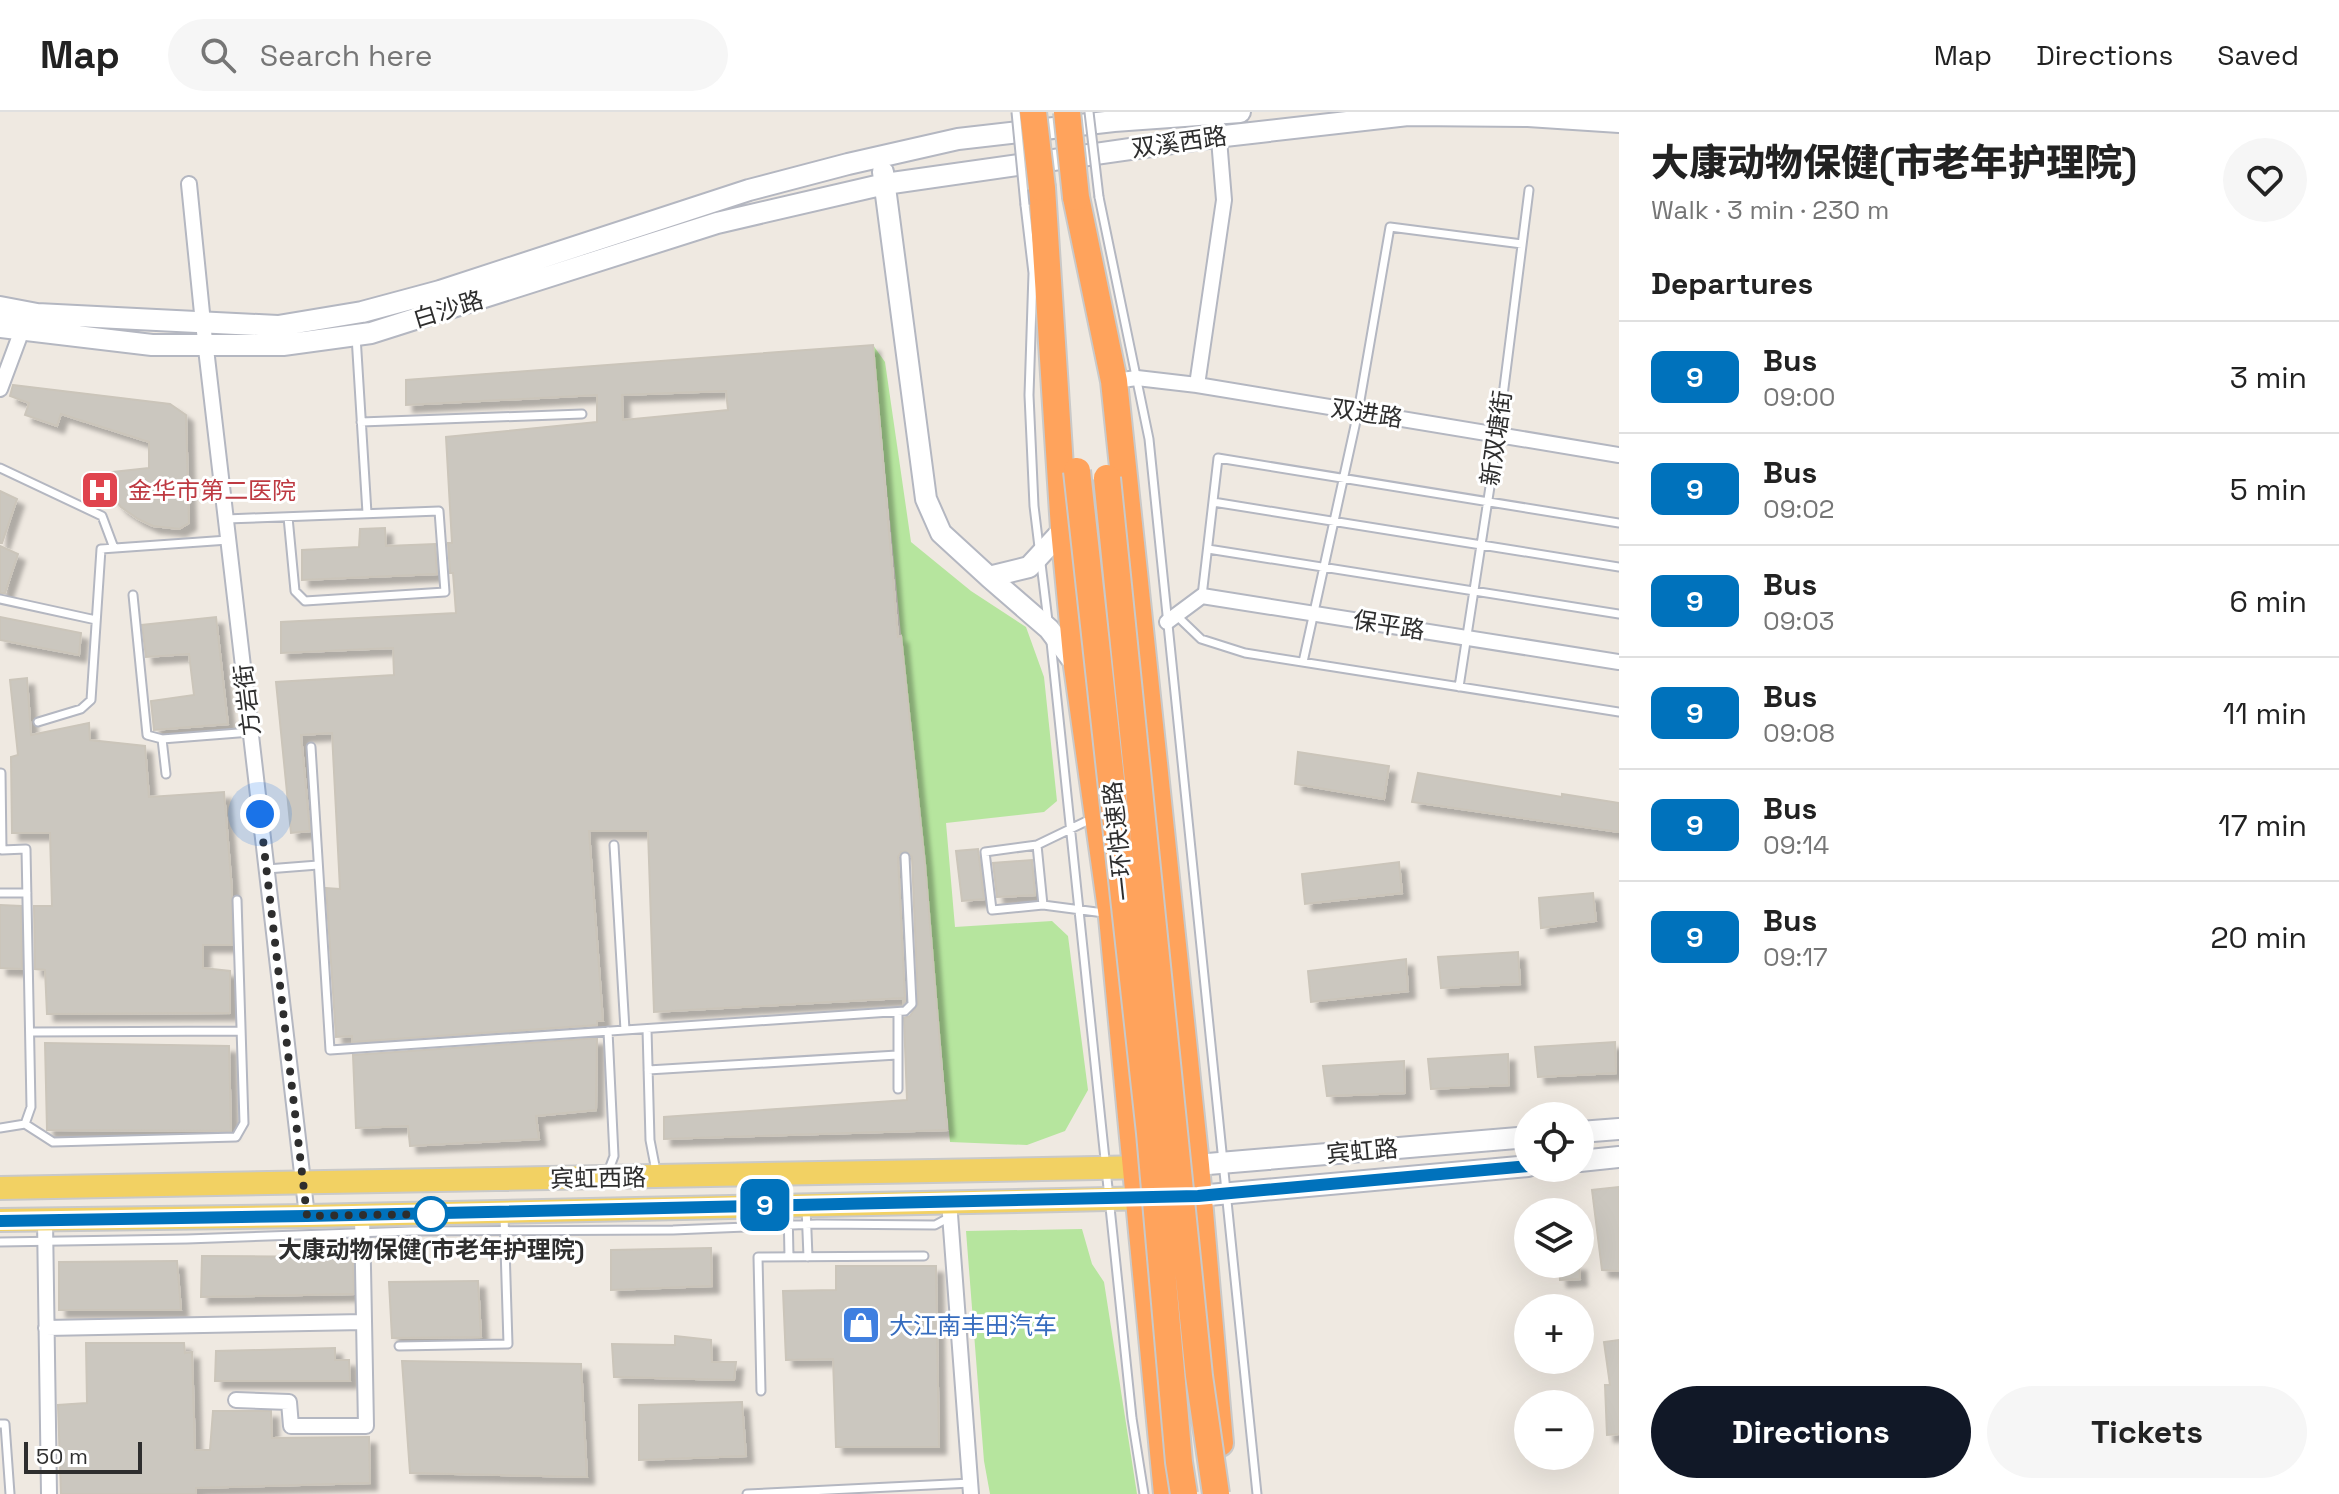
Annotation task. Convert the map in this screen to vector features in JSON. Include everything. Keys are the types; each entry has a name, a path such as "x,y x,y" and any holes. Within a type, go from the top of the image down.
{"highway":[{"path":"1033,112 1034,196 1077,666 1112,917 1167,1494"},
{"path":"1067,112 1126,380 1226,1494"},
{"name":"一环快速路","path":"1034,196 1077,471 1148,1117 1184,1494"},
{"name":"一环快速路","path":"1088,197 1107,478 1199,1376 1216,1494"}],"main road":[{"name":"双溪西路","path":"881,156 958,139 1114,121 1240,112"},
{"name":"双溪西路","path":"885,184 1219,136 1408,115 1528,116 1619,122"},
{"path":"881,156 926,499 941,533 1049,629 1077,666"},
{"name":"白沙路","path":"0,307 37,314 278,326 362,312 440,291 749,190 881,156"},
{"name":"白沙路","path":"0,327 152,345 283,345 371,333 717,223 885,184"},
{"path":"989,577 1029,567 1064,529"},
{"path":"1594,1131 1619,1129"},
{"name":"宾虹路","path":"1196,1165 1514,1138"},
{"path":"1594,1160 1619,1157"},
{"name":"宾虹西路","path":"0,1188 1196,1165"},
{"name":"宾虹路","path":"1198,1196 1514,1167"},
{"name":"宾虹西路","path":"0,1220 45,1231 307,1216 362,1224 797,1215 949,1209 1109,1197 1198,1196"}],"street":[{"path":"1197,385 1224,200 1217,114"},
{"name":"方岩街","path":"189,184 307,1216"},
{"path":"0,387 22,330"},
{"name":"双进路","path":"1126,380 1197,385 1619,455"},
{"path":"1171,618 1202,596"},
{"name":"保平路","path":"1202,596 1619,662"},
{"path":"949,1209 971,1489"},
{"path":"236,1400 289,1402 291,1426 366,1426 362,1224"},
{"path":"45,1231 49,1494"},
{"path":"46,1328 364,1322"}],"lane":[{"path":"1016,112 1034,196 1029,395 1034,506 1080,910 1132,1418 1144,1494"},
{"path":"1088,197 1089,112"},
{"name":"新双塘街","path":"1459,687 1498,435 1529,190"},
{"path":"1303,662 1358,412 1390,227 1522,244"},
{"path":"356,335 367,513"},
{"path":"1126,380 1149,439 1171,618 1257,1494"},
{"path":"361,422 582,414"},
{"path":"1202,596 1218,458 1619,523"},
{"path":"0,468 102,516 114,548"},
{"path":"1213,502 1619,567"},
{"path":"226,519 439,511 445,592 305,601 295,591 288,517"},
{"path":"38,722 81,709 91,700 101,549 228,540"},
{"path":"1208,549 1619,614"},
{"path":"133,595 147,735 162,739 251,732"},
{"path":"0,599 96,620"},
{"path":"1171,618 1201,639 1245,653 1619,712"},
{"path":"162,739 166,774"},
{"path":"311,747 330,1050 905,1011 912,1004 905,857"},
{"path":"1,773 2,850 26,849 31,1107 25,1124"},
{"path":"1099,816 1037,845 985,852 992,910 1043,905 1112,917"},
{"path":"614,845 625,1030"},
{"path":"1037,845 1043,905"},
{"path":"267,869 318,865"},
{"path":"0,893 27,893"},
{"path":"0,1128 25,1124 53,1142 236,1137 244,1123 237,900"},
{"path":"898,1012 898,1089"},
{"path":"647,1029 650,1140 657,1177"},
{"path":"30,1032 241,1031"},
{"path":"605,1178 614,1156 608,1031"},
{"path":"648,1070 897,1055"},
{"path":"789,1257 797,1215"},
{"path":"797,1215 808,1257"},
{"path":"399,1346 508,1344 504,1221"},
{"path":"0,1242 45,1231 362,1224"},
{"path":"761,1391 758,1257 924,1256"},
{"path":"0,1424 5,1424 10,1494"},
{"path":"747,1494 971,1489"}],"green space":[{"path":"873,345 885,362 911,542 971,591 1026,627 1044,677 1057,801 1044,812 946,823 955,927 1052,921 1068,936 1088,1090 1065,1131 1027,1145 950,1142"},
{"path":"1082,1229 1092,1264 1104,1282 1137,1494 990,1494 984,1461 966,1231"}],"building":[{"path":"873,345 898,637 901,636 925,864 947,1130 664,1139 664,1117 907,1100 904,1018 910,1016 918,1004 912,857 905,851 898,857 905,1001 903,1004 903,998 654,1012 648,831 589,831 603,1021 597,1021 597,1025 352,1042 352,1036 336,1037 326,888 340,889 332,733 301,735 310,831 291,833 276,682 394,675 393,648 281,653 281,622 456,613 448,543 452,543 446,437 597,422 597,395 406,405 406,380","holes":["726,391 728,410 623,420 622,395"]},
{"path":"13,385 170,404 186,415 189,523 179,529 153,526 121,507 111,495 102,473 149,468 149,442 61,414 57,426 25,415 29,403 10,396"},
{"path":"0,491 17,499 2,543 0,543"},
{"path":"385,528 386,546 435,544 437,574 302,580 302,550 359,547 360,529"},
{"path":"0,546 18,554 5,593 0,593"},
{"path":"0,617 81,633 79,655 0,640"},
{"path":"216,617 228,724 154,730 151,701 194,695 189,654 146,657 142,625"},
{"path":"27,678 31,735 89,723 90,740 145,746 149,797 224,792 232,890 232,945 203,945 203,968 230,971 230,1013 47,1014 45,970 35,969 34,906 52,906 50,833 12,833 11,757 18,755 10,680"},
{"path":"1298,752 1389,766 1384,799 1295,784"},
{"path":"1418,773 1562,797 1562,794 1619,803 1619,832 1412,802"},
{"path":"978,849 984,899 962,901 956,851"},
{"path":"1032,860 1035,895 997,897 993,863"},
{"path":"1399,862 1402,893 1305,904 1302,874"},
{"path":"1593,893 1596,921 1541,928 1539,898"},
{"path":"0,905 21,906 22,969 0,968"},
{"path":"1518,952 1520,984 1441,988 1438,957"},
{"path":"1406,959 1408,991 1311,1002 1308,971"},
{"path":"597,1038 596,1110 536,1116 539,1139 410,1146 408,1126 356,1128 353,1055"},
{"path":"1615,1042 1616,1073 1538,1077 1535,1047"},
{"path":"45,1043 229,1046 231,1131 47,1130"},
{"path":"1508,1054 1509,1085 1431,1089 1428,1059"},
{"path":"1404,1061 1405,1093 1327,1096 1323,1066"},
{"path":"1619,1187 1619,1271 1602,1270 1592,1190"},
{"path":"711,1248 712,1286 611,1290 611,1250"},
{"path":"202,1256 353,1257 354,1294 201,1297"},
{"path":"177,1261 181,1310 59,1310 59,1262"},
{"name":"大江南丰田汽车","path":"836,1266 936,1266 939,1447 836,1447 833,1359 786,1360 783,1291 836,1290"},
{"path":"478,1281 481,1337 392,1338 389,1282"},
{"path":"675,1336 711,1340 712,1362 736,1362 734,1380 614,1377 612,1344 675,1345"},
{"path":"1619,1340 1619,1434 1607,1435 1605,1385 1610,1385 1604,1342"},
{"path":"86,1343 184,1343 185,1353 192,1352 195,1450 210,1450 213,1411 271,1411 272,1438 369,1437 370,1483 196,1488 196,1494 61,1494 58,1405 87,1403"},
{"path":"335,1348 335,1360 349,1360 350,1381 215,1381 216,1351"},
{"path":"402,1361 581,1364 587,1477 410,1473"},
{"path":"742,1402 746,1456 639,1460 639,1405"}],"bus line":[{"name":"9","path":"0,1221 1198,1196 1514,1167"}],"place":[{"name":"金华市第二医院","path":"100,490"},
{"name":"大康动物保健(市老年护理院)","path":"431,1214"},
{"name":"大江南丰田汽车","path":"861,1325"}],"route":[{"path":"260,814 307,1216 431,1214"}]}
